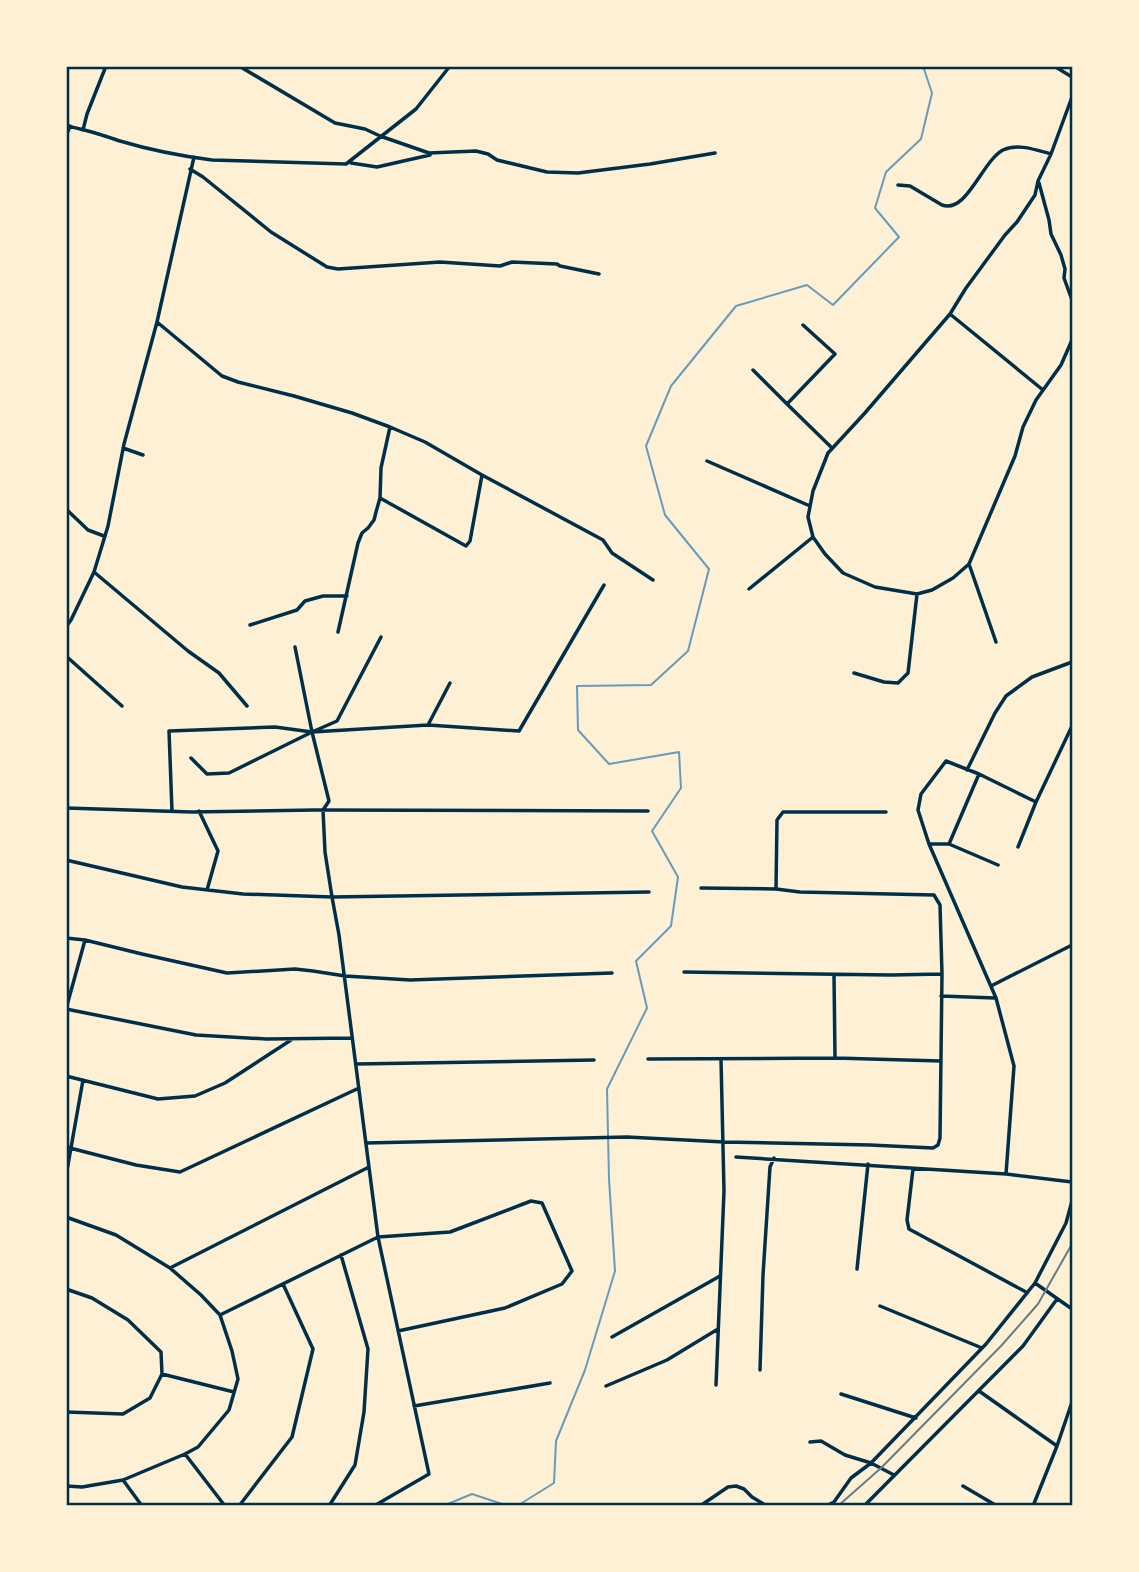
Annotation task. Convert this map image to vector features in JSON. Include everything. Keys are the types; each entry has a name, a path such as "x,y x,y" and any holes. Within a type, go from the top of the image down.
{"street":[{"path":"83,130 106,66"},
{"path":"239,66 335,123 365,129 429,153 476,151 497,160 547,172 578,173 715,153"},
{"path":"66,136 68,126 194,158 346,164 416,109 450,66"},
{"path":"1054,66 1073,77"},
{"path":"1073,97 1038,181 1035,195 1017,222 966,288 950,314 828,453 808,517 813,537 825,554 843,573 874,587 916,594 932,590 953,578 969,564 1015,456 1023,427 1036,400 1061,365 1073,340"},
{"path":"898,185 911,186 942,205 954,206 965,197 1001,151 1023,147 1051,154"},
{"path":"349,162 377,167 444,152"},
{"path":"66,627 93,572 104,536 194,158"},
{"path":"191,170 271,232 327,267 338,269 440,262 500,266 525,262 557,264 599,274"},
{"path":"1038,181 1051,233 1065,269 1064,278 1073,300"},
{"path":"950,314 1043,390"},
{"path":"157,322 222,376 352,413 425,442 603,540 612,553 653,580"},
{"path":"787,404 835,354 803,325"},
{"path":"753,370 832,448"},
{"path":"338,632 358,543 362,533 374,520 380,498 381,468 390,427"},
{"path":"123,448 143,455"},
{"path":"707,461 810,506"},
{"path":"380,498 467,546 482,475"},
{"path":"66,509 88,530 104,536"},
{"path":"749,589 813,537"},
{"path":"969,564 996,642"},
{"path":"93,572 188,651 219,673 247,706"},
{"path":"172,811 169,731 275,727 312,732 428,726 519,731 604,585"},
{"path":"854,673 884,682 898,683 908,673 916,594"},
{"path":"250,625 297,610 305,601 323,596 347,596"},
{"path":"191,758 207,774 229,773 337,721 380,637"},
{"path":"295,647 329,801 323,810 325,852 345,976 378,1237 429,1474 373,1506"},
{"path":"66,656 122,705"},
{"path":"967,770 1006,696 1032,677 1073,662"},
{"path":"428,726 450,683"},
{"path":"1018,846 1073,726"},
{"path":"1006,1174 1014,1066 996,998 929,844 918,810 921,794 946,761 1036,802"},
{"path":"948,844 979,774"},
{"path":"66,808 172,811 648,811"},
{"path":"199,811 218,852 207,890"},
{"path":"776,889 777,820 783,812 886,812"},
{"path":"929,844 948,844 998,865"},
{"path":"66,860 183,887 243,894 332,897 649,892"},
{"path":"366,1143 627,1137 933,1148 938,1144 942,974 940,905 934,895 701,888"},
{"path":"66,937 227,972 295,969 345,976 410,980 612,973"},
{"path":"85,940 66,1009 196,1035 293,1039 353,1038"},
{"path":"991,986 1073,945"},
{"path":"684,972 942,974"},
{"path":"834,975 835,1058"},
{"path":"941,996 996,998"},
{"path":"66,1076 158,1099 195,1096 225,1083 293,1039"},
{"path":"648,1059 835,1058 941,1061"},
{"path":"716,1385 724,1142 721,1059"},
{"path":"356,1064 594,1060"},
{"path":"66,1176 69,1147 83,1080"},
{"path":"69,1147 136,1165 180,1172 359,1088"},
{"path":"736,1157 1006,1174 1073,1182"},
{"path":"760,1370 770,1167 774,1158"},
{"path":"857,1269 868,1164"},
{"path":"170,1268 369,1167"},
{"path":"913,1169 906,1220 909,1229 1026,1292"},
{"path":"826,1506 834,1502 851,1478 871,1463 982,1349 1035,1283 1066,1223 1073,1201"},
{"path":"220,1315 378,1237 450,1232 531,1202 542,1203 572,1271 562,1284 505,1308 398,1331"},
{"path":"66,1217 116,1235 170,1268 220,1315 238,1380 229,1410 198,1447 123,1480 82,1487 66,1486"},
{"path":"329,1506 355,1465 364,1412 368,1349 341,1255"},
{"path":"612,1337 720,1276"},
{"path":"1035,1283 1073,1309"},
{"path":"239,1506 292,1437 313,1349 283,1284"},
{"path":"66,1289 92,1298 128,1320 161,1352 162,1374 150,1398 123,1414 66,1412"},
{"path":"864,1506 1023,1346 1057,1299"},
{"path":"880,1306 982,1349"},
{"path":"606,1386 667,1360 718,1329"},
{"path":"162,1374 234,1392"},
{"path":"414,1406 550,1383"},
{"path":"979,1391 1057,1447"},
{"path":"841,1394 916,1418"},
{"path":"1033,1506 1073,1402"},
{"path":"810,1442 821,1441 845,1455 871,1463 894,1475"},
{"path":"185,1454 225,1506"},
{"path":"123,1480 142,1506"},
{"path":"700,1506 729,1487 736,1486 767,1506"},
{"path":"963,1486 997,1506"}],"waterway":[{"path":"517,1506 554,1483 556,1441 585,1370 615,1271 607,1089 647,1008 636,961 671,926 678,877 652,831 681,788 679,752 609,764 578,730 577,686 651,685 688,651 709,569 665,515 646,446 671,386 736,306 807,285 833,305 899,237 875,208 886,172 921,139 932,93 923,66"},
{"path":"443,1506 472,1494 508,1506"}],"railway":[{"path":"838,1506 881,1468 1001,1346 1038,1304 1072,1244"}]}
